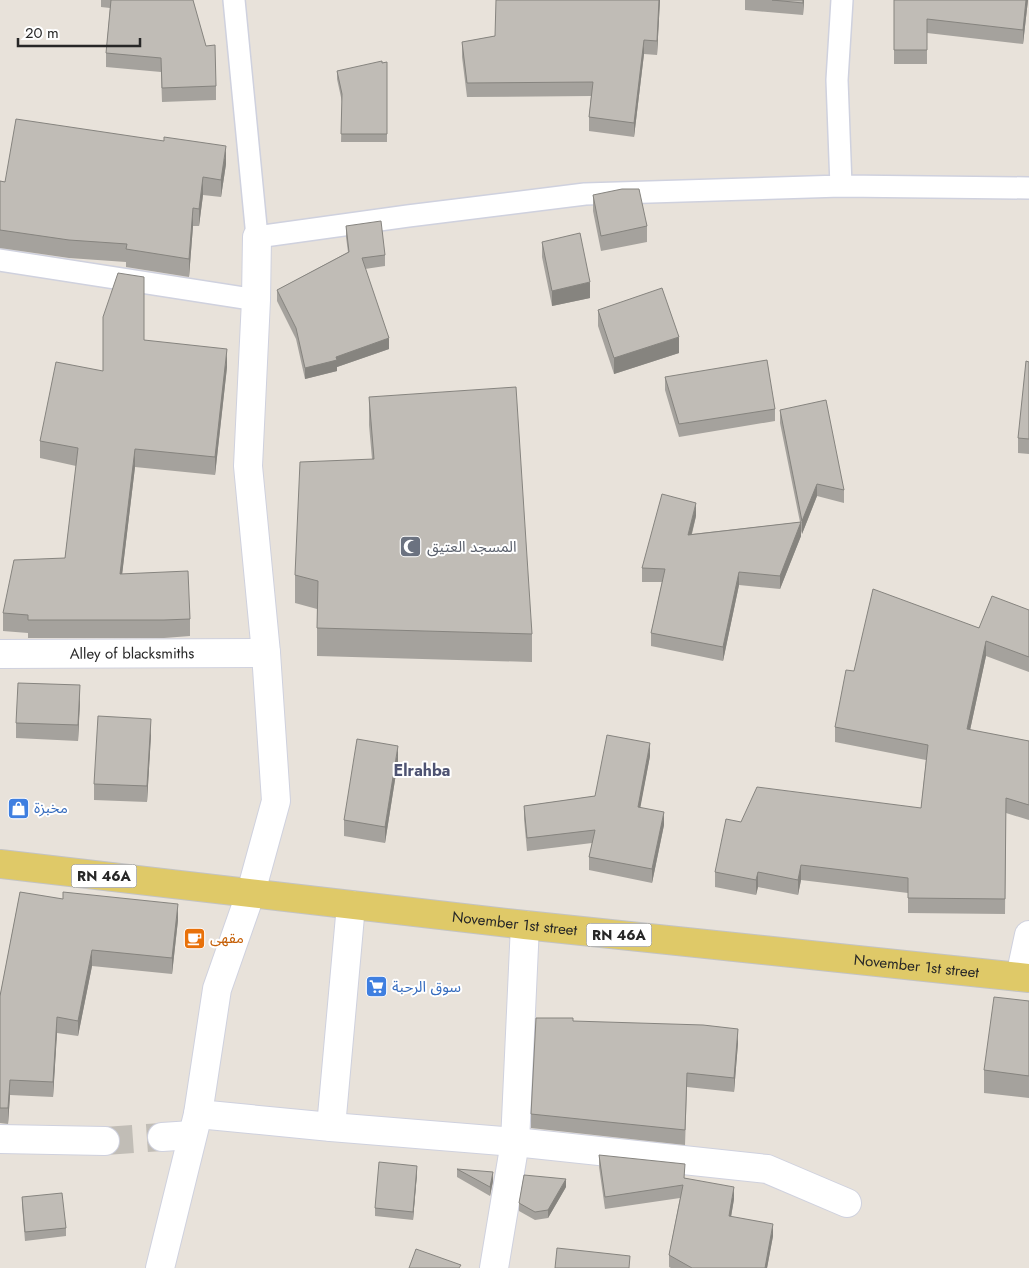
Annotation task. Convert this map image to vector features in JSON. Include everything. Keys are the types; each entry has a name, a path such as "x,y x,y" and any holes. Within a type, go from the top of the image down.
{"main road":[{"name":"November 1st street","path":"0,864 525,925 1024,978"}],"street":[{"path":"160,1268 195,1125 217,989 251,892 276,801 266,653 248,466 258,237"},
{"name":"Alley of blacksmiths","path":"0,654 266,653"},
{"path":"331,1127 351,905"},
{"path":"494,1268 515,1142 525,925"},
{"path":"1024,978 1029,935"},
{"path":"162,1137 195,1125 331,1127 515,1142 768,1169 847,1203"},
{"path":"0,1139 105,1140"}],"lane":[{"path":"234,0 258,237 585,194 842,186 1029,188"},
{"path":"842,0 837,80 842,186"},
{"path":"0,260 256,300"}],"building":[{"path":"111,0 193,0 206,46 215,45 216,86 162,88 161,58 106,53"},
{"path":"496,0 659,0 657,41 644,40 634,123 589,117 593,82 467,83 462,42 495,36"},
{"path":"772,0 803,0 803,3"},
{"path":"894,0 1026,0 1023,30 927,19 927,50 894,50"},
{"path":"382,61 382,63 387,62 387,134 341,134 342,94 337,71"},
{"path":"16,119 164,141 164,137 226,146 221,180 203,177 199,209 193,208 189,259 126,249 127,244 69,240 0,230 0,181 5,182"},
{"path":"622,189 639,189 647,226 601,236 593,195"},
{"path":"381,221 385,255 362,258 389,338 336,357 337,360 305,368 296,328 277,290 349,252 346,226"},
{"path":"580,233 590,282 552,291 542,242"},
{"path":"118,273 144,277 144,340 227,349 215,457 135,449 120,574 188,571 190,619 28,620 28,615 3,613 14,560 65,558 78,448 40,441 56,362 103,371 103,317"},
{"path":"662,288 679,337 614,358 598,310"},
{"path":"767,360 775,409 679,424 665,377"},
{"path":"1026,361 1029,362 1029,439 1018,438"},
{"name":"المسجد العتيق","path":"516,387 532,634 317,628 318,581 295,575 300,462 374,459 369,397"},
{"path":"826,400 844,490 817,484 802,521 780,410"},
{"path":"662,494 696,503 688,535 801,522 780,576 739,572 723,647 651,633 665,569 642,568"},
{"path":"873,589 979,628 992,596 1029,610 1029,657 986,641 967,729 1029,741 1029,805 1006,798 1005,899 908,898 908,878 801,865 798,880 758,872 756,880 715,872 726,819 741,822 757,787 921,808 928,745 835,727 846,670 854,671"},
{"path":"18,683 80,685 78,725 16,723"},
{"path":"98,716 151,719 147,786 94,784"},
{"path":"607,735 650,743 638,807 664,812 652,869 589,857 595,830 527,838 524,806 595,796"},
{"path":"357,739 398,746 385,827 344,820"},
{"path":"20,892 63,899 63,892 178,904 172,958 92,950 78,1021 57,1017 53,1082 10,1080 8,1108 0,1108 0,996"},
{"path":"994,997 1029,1001 1029,1076 984,1070"},
{"path":"536,1018 573,1018 573,1021 703,1025 738,1029 734,1078 687,1073 685,1130 531,1114"},
{"path":"599,1155 685,1164 684,1178 734,1187 729,1216 773,1224 765,1268 692,1268 669,1255 683,1185 605,1197"},
{"path":"379,1162 417,1166 413,1212 375,1208"},
{"path":"457,1169 493,1172 490,1187"},
{"path":"524,1175 566,1179 548,1210 535,1212 519,1203"},
{"path":"62,1193 66,1228 25,1232 22,1197"},
{"path":"557,1248 630,1256 629,1268 555,1268"},
{"path":"416,1249 461,1265 459,1268 409,1268"}],"tunnel":[{"path":"105,1141 162,1137"}],"place":[{"name":"المسجد العتيق","path":"411,547"},
{"name":"مخبزة","path":"18,808"},
{"name":"مقهى","path":"194,938"},
{"name":"سوق الرحبة","path":"376,987"}],"district":[{"name":"Elrahba","path":"422,770"}]}
